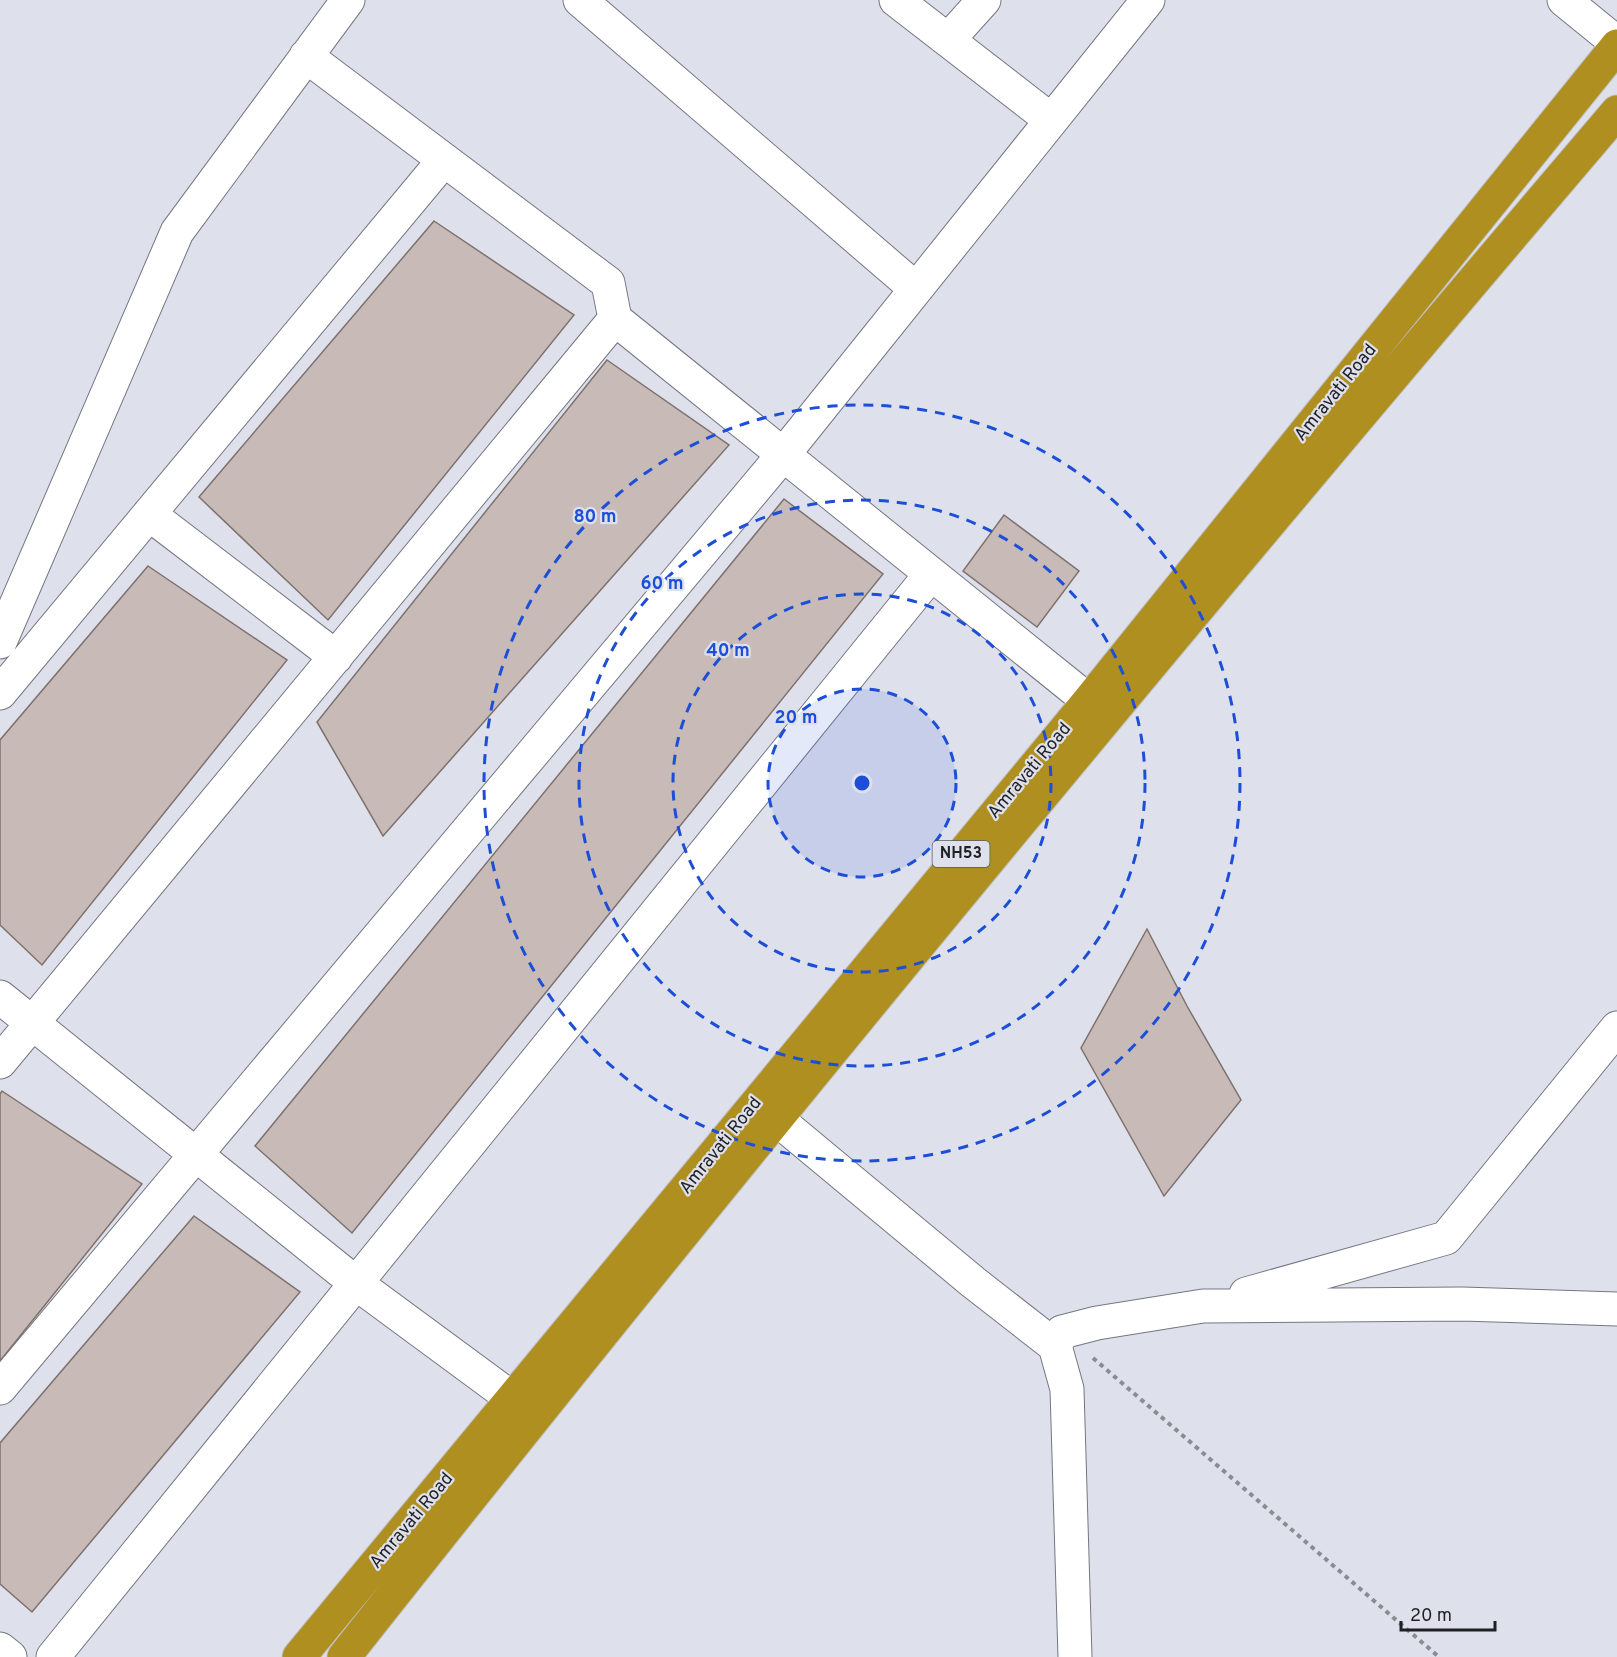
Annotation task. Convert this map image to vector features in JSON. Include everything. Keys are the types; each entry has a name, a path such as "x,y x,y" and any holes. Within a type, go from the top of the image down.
{"highway":[{"name":"Amravati Road","path":"299,1657 1089,700 1617,44"},
{"path":"320,1657 572,1343 1330,418 1617,75"},
{"path":"344,1657 534,1416 891,976 1283,505 1617,112"},
{"name":"Amravati Road","path":"360,1657 823,1073 1114,721 1617,136"}],"street":[{"path":"0,642 177,232 348,0"},
{"path":"580,0 916,289"},
{"path":"896,0 1052,120"},
{"path":"948,40 984,0"},
{"path":"0,1388 783,455 1148,0"},
{"path":"1564,0 1617,44"},
{"path":"306,56 608,283 615,319 1089,700"},
{"path":"0,693 444,160"},
{"path":"0,1062 615,319"},
{"path":"150,514 336,657"},
{"path":"53,1657 931,574"},
{"path":"0,998 357,1284 513,1399"},
{"path":"1059,1339 1097,1323 1192,1308 1446,1238 1617,1028"},
{"path":"784,1125 973,1282 1059,1339 1067,1389 1075,1657"},
{"path":"1192,1308 1462,1304 1617,1308"},
{"path":"0,1649 10,1657"}],"path":[{"path":"1059,1339 1439,1657"}],"building":[{"path":"434,221 574,315 328,620 199,497"},
{"path":"607,360 729,445 383,836 317,722"},
{"path":"784,499 883,574 352,1233 255,1146"},
{"path":"1004,515 1079,571 1037,627 963,571"},
{"path":"148,566 287,660 42,965 0,925 0,740"},
{"path":"1147,929 1187,1006 1241,1100 1164,1196 1081,1048"},
{"path":"2,1091 142,1184 0,1361 0,1094"},
{"path":"194,1216 300,1292 32,1612 0,1584 0,1443"}]}
